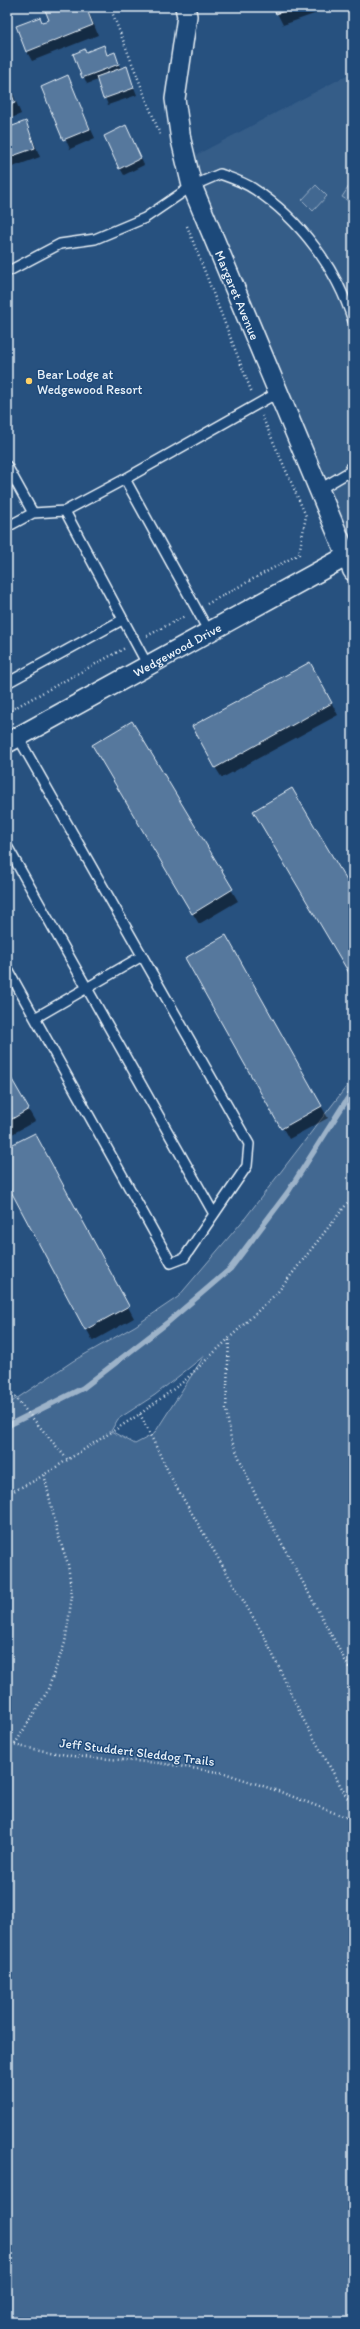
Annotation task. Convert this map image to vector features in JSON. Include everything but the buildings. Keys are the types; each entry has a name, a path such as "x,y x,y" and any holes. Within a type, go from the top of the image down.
{"street":[{"name":"Margaret Avenue","path":"186,7 187,16 176,99 181,140 192,186 320,489 350,564"},
{"name":"Wedgewood Drive","path":"12,740 209,632 350,564"}],"lane":[{"path":"7,272 60,244 95,239 145,218 192,186 220,174 254,188 288,217 319,252 346,297 353,321"},
{"path":"7,527 33,513 65,511 279,392"},
{"path":"320,489 349,472 353,464"},
{"path":"7,466 33,513"},
{"path":"125,479 209,632"},
{"path":"65,511 122,620 148,666"},
{"path":"7,683 122,620"},
{"path":"7,968 171,1263 184,1258 247,1166 249,1144 142,956 12,740"},
{"path":"7,846 88,987 214,1214"},
{"path":"35,1018 142,956"}],"path":[{"path":"110,7 162,139"},
{"path":"7,712 299,554 306,516 257,404 186,223"},
{"path":"7,1494 44,1474 140,1414 183,1382 277,1293 353,1196"},
{"path":"229,1339 226,1408 231,1439 255,1494 353,1675"},
{"path":"7,1388 46,1432 67,1459"},
{"path":"140,1414 174,1483 264,1636 303,1719 353,1808"},
{"path":"15,1744 47,1692 65,1643 72,1596 68,1564 58,1536 44,1474"},
{"name":"Jeff Studdert Sleddog Trails","path":"7,1744 15,1744 72,1756 159,1763 224,1773 278,1791 353,1820"}],"shaded area":[{"path":"353,72 353,571 183,162"},
{"path":"353,180 353,204 342,197"},
{"path":"316,185 327,196 313,211 302,200"},
{"path":"353,1078 353,2322 7,2322 7,1405 73,1361 135,1326 178,1297 246,1217","holes":["204,1356 154,1434 135,1444 111,1431 118,1419 155,1395"]}],"waterway":[{"path":"7,1426 83,1388 167,1323 230,1269 288,1192 353,1090"}],"place":[{"name":"Bear Lodge at Wedgewood Resort","path":"29,381"}]}
